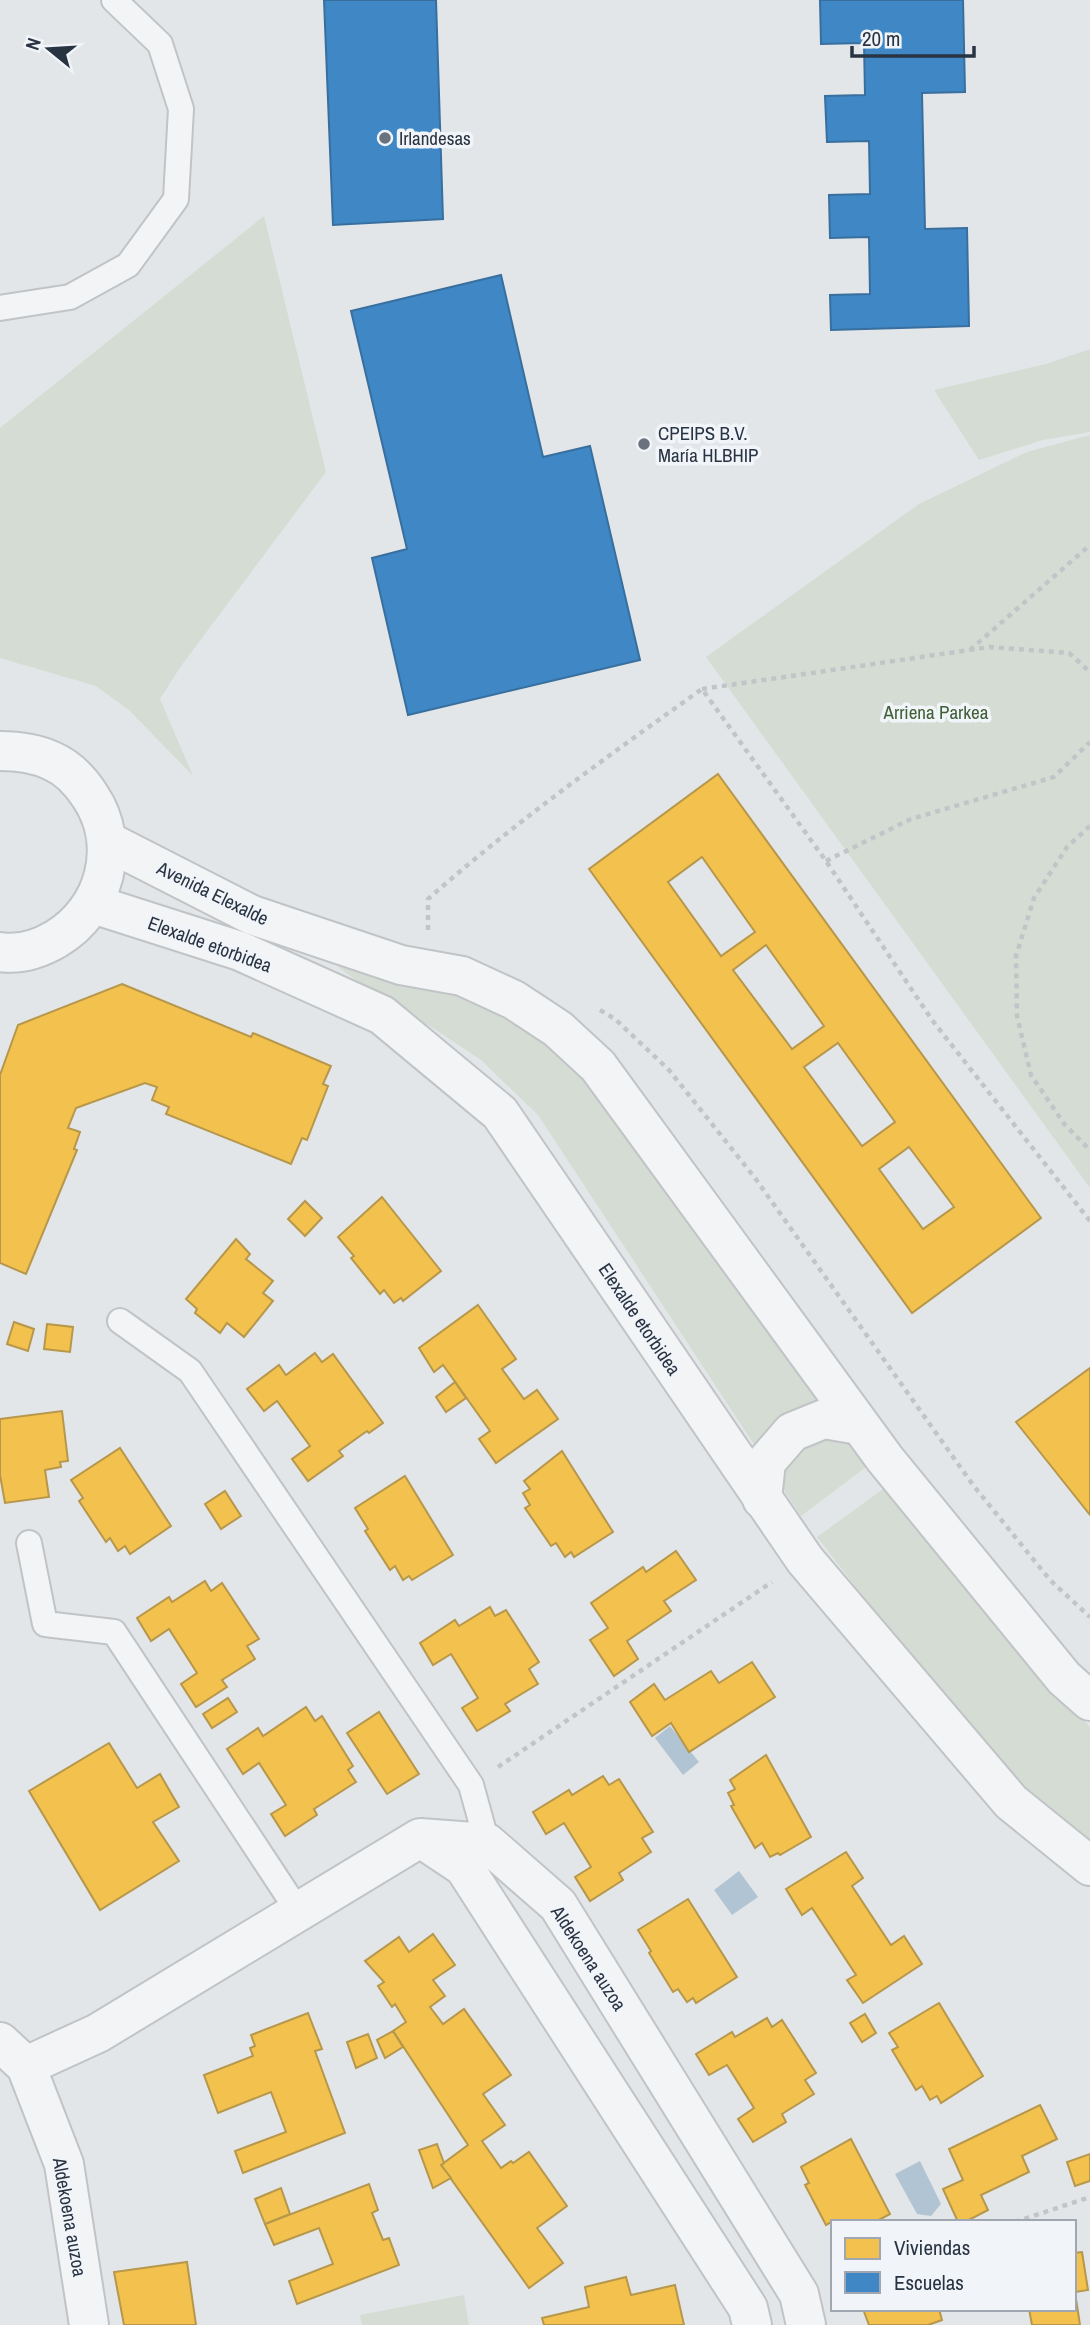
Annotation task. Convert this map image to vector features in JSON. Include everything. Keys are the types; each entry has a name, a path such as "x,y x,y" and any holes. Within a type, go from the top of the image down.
{"street":[{"path":"0,751 23,751 54,761 80,781 99,809 107,841 105,874 93,904 71,930 42,947 10,953 0,952"},
{"name":"Avenida Elexalde","path":"107,841 252,915 401,965 462,976 514,1000 558,1029 598,1066 859,1425"},
{"name":"Elexalde etorbidea","path":"93,904 240,951 382,1015 500,1113 805,1560 1011,1802 1090,1866"},
{"path":"762,1499 766,1462 792,1432 824,1419 859,1425 1064,1678 1090,1701"},
{"path":"420,1838 464,1867 750,2317 802,2309"},
{"path":"13,2054 98,2033 420,1838 486,1843"},
{"name":"Aldekoena auzoa","path":"486,1843 558,1905 802,2309"},
{"name":"Aldekoena auzoa","path":"13,2054 64,2164 89,2325"}],"lane":[{"path":"0,308 70,297 128,265 176,199 181,109 177,96 160,44 114,0"},
{"path":"120,1321 190,1371 471,1785 486,1843"},
{"path":"29,1543 45,1625 114,1632 298,1911"}],"path":[{"path":"969,650 1090,545"},
{"path":"429,936 428,899 479,854 586,771 702,689 990,647 1069,653 1090,672"},
{"path":"702,689 826,861 932,1020 1090,1221"},
{"path":"826,861 911,819 1054,777 1090,742"},
{"path":"1090,826 1067,847 1034,898 1016,956 1017,1016 1031,1075 1065,1125 1090,1150"},
{"path":"592,1005 615,1019 668,1070 755,1178 973,1485 1050,1580 1090,1617"},
{"path":"471,1785 805,1560"},
{"path":"1021,2220 1090,2197"}],"green space":[{"path":"264,216 326,472 181,666 160,699 193,776 129,710 96,686 0,658 0,428"},
{"path":"1090,349 1090,432 1043,440 979,460 934,390 1046,364"},
{"name":"Arriena Parkea","path":"1090,435 1090,1188 706,657 919,504 1027,452"},
{"path":"338,967 387,969 435,984 502,1013 553,1045 608,1094 870,1464 801,1516 538,1115 481,1060 379,997"},
{"path":"890,1484 945,1564 1019,1653 1090,1727 1090,1843 1022,1786 934,1688 817,1537"},
{"path":"464,2295 469,2325 362,2325 360,2315"}],"water":[{"path":"670,1726 699,1762 683,1775 655,1738"},
{"path":"739,1871 758,1897 732,1915 714,1890"},
{"path":"920,2161 941,2204 931,2216 917,2214 895,2174"}],"building: Viviendas":[{"path":"718,774 1041,1218 912,1313 589,869","holes":["702,857 755,932 721,956 668,882","766,945 824,1026 792,1049 733,970","838,1043 895,1122 862,1146 804,1067","909,1147 954,1207 923,1229 879,1169"]},
{"path":"122,984 251,1037 253,1033 331,1066 323,1084 328,1086 307,1140 302,1138 291,1164 166,1114 169,1107 152,1100 157,1087 145,1083 76,1108 68,1128 80,1132 74,1149 77,1150 26,1274 0,1263 0,1075 18,1025"},
{"path":"382,1197 441,1271 403,1301 401,1298 394,1303 384,1290 380,1294 338,1237"},
{"path":"305,1201 322,1218 305,1236 288,1219"},
{"path":"236,1239 250,1254 246,1259 273,1281 263,1293 273,1301 244,1337 227,1323 220,1333 195,1313 197,1309 186,1299"},
{"path":"478,1305 516,1359 502,1369 524,1399 537,1390 558,1419 496,1463 479,1439 490,1431 443,1365 434,1372 419,1348"},
{"path":"14,1322 34,1329 28,1351 7,1344"},
{"path":"47,1324 73,1327 70,1352 44,1349"},
{"path":"315,1353 322,1362 333,1354 383,1423 339,1451 343,1456 308,1481 292,1459 310,1446 277,1401 264,1411 247,1389 279,1365 286,1375"},
{"path":"1090,1368 1090,1515 1016,1422"},
{"path":"455,1382 466,1398 446,1412 436,1397"},
{"path":"62,1411 68,1461 60,1462 61,1467 45,1470 49,1497 5,1503 0,1475 0,1419"},
{"path":"120,1448 171,1526 130,1554 125,1546 118,1551 110,1538 106,1542 79,1501 83,1498 71,1480"},
{"path":"562,1451 613,1532 574,1557 571,1552 565,1557 556,1543 551,1546 525,1508 530,1505 523,1493 530,1489 524,1481"},
{"path":"405,1476 453,1555 412,1580 409,1576 403,1580 395,1566 390,1570 365,1531 368,1529 355,1508"},
{"path":"225,1491 241,1516 221,1529 205,1504"},
{"path":"676,1551 696,1580 664,1601 671,1611 627,1641 638,1659 614,1676 590,1640 608,1628 591,1603 643,1567 646,1572"},
{"path":"205,1581 211,1591 222,1583 259,1639 247,1646 255,1659 222,1680 227,1687 196,1707 181,1684 197,1673 169,1629 151,1641 137,1618 169,1597 172,1602"},
{"path":"490,1607 495,1616 506,1610 539,1662 529,1669 538,1684 505,1704 510,1711 477,1731 462,1708 478,1698 451,1654 433,1665 420,1643 455,1620 459,1626"},
{"path":"752,1662 775,1697 689,1752 671,1723 652,1736 630,1702 654,1684 665,1700 711,1671 719,1683"},
{"path":"228,1698 237,1712 212,1728 203,1714"},
{"path":"306,1707 315,1721 322,1716 353,1766 348,1770 356,1782 314,1809 317,1815 285,1836 271,1814 286,1805 259,1763 243,1774 227,1749 258,1728 263,1736"},
{"path":"379,1712 419,1774 387,1794 347,1733"},
{"path":"109,1743 137,1788 160,1774 179,1807 153,1822 179,1861 100,1910 29,1791"},
{"path":"766,1755 811,1837 780,1855 778,1853 770,1857 762,1843 755,1848 731,1806 734,1805 728,1793 735,1789 730,1780"},
{"path":"603,1776 609,1785 619,1779 653,1832 642,1838 651,1852 619,1873 623,1880 590,1901 575,1877 591,1867 564,1823 546,1834 533,1812 569,1790 572,1795"},
{"path":"846,1852 863,1878 852,1886 891,1945 904,1936 922,1964 863,2003 847,1980 856,1975 812,1908 802,1915 786,1889"},
{"path":"688,1899 737,1977 696,2003 693,1998 687,2002 678,1989 673,1992 638,1930"},
{"path":"433,1934 455,1965 433,1980 445,1996 430,2007 443,2024 464,2009 511,2075 483,2094 505,2125 482,2141 501,2168 529,2152 567,2206 537,2228 563,2263 529,2288 441,2165 468,2145 393,2031 406,2022 395,2004 392,2007 378,1986 384,1982 365,1961 399,1937 409,1952"},
{"path":"939,2003 983,2076 941,2103 937,2096 930,2100 922,2086 916,2090 892,2050 898,2047 889,2033"},
{"path":"308,2013 322,2049 315,2051 345,2133 243,2173 235,2151 286,2132 271,2092 218,2113 204,2075 253,2056 250,2048 255,2046 251,2035"},
{"path":"865,2014 876,2033 862,2042 850,2023"},
{"path":"767,2018 772,2027 782,2020 816,2073 805,2080 814,2094 782,2114 786,2122 753,2142 738,2119 754,2108 727,2065 709,2075 696,2054 732,2032 735,2037"},
{"path":"393,2031 403,2047 385,2058 377,2040"},
{"path":"368,2034 377,2058 356,2068 347,2042"},
{"path":"1040,2105 1057,2139 1022,2156 1029,2172 981,2195 988,2210 969,2220 957,2220 943,2189 963,2180 949,2149"},
{"path":"851,2139 890,2214 879,2220 831,2220 826,2225 805,2185 809,2183 801,2167"},
{"path":"437,2144 444,2163 441,2165 451,2178 433,2188 419,2150"},
{"path":"1090,2154 1090,2181 1075,2186 1067,2162"},
{"path":"369,2184 378,2210 372,2213 383,2240 389,2238 399,2265 297,2304 289,2281 333,2264 319,2228 274,2245 265,2224"},
{"path":"281,2188 290,2214 265,2224 255,2199"},
{"path":"1082,2252 1088,2290 1076,2292 1076,2253"},
{"path":"187,2262 196,2325 124,2325 114,2272"},
{"path":"626,2277 631,2295 675,2285 684,2325 544,2325 542,2318 589,2307 585,2287"},
{"path":"1076,2299 1080,2325 1032,2325 1029,2311 1076,2311"},
{"path":"864,2311 940,2311 942,2320 928,2325 869,2325"}],"building: Escuelas":[{"name":"Irlandesas","path":"324,0 436,0 443,219 333,225"},
{"path":"820,0 963,0 965,92 922,93 925,229 967,228 969,326 831,330 830,295 870,294 869,237 830,238 829,195 870,194 869,141 827,142 825,96 865,95 864,43 821,44"},
{"path":"501,275 543,457 590,446 640,660 408,715 372,558 407,549 351,311"}],"place":[{"name":"Irlandesas","path":"385,138"},
{"name":"CPEIPS B.V. María HLBHIP","path":"644,444"}]}
